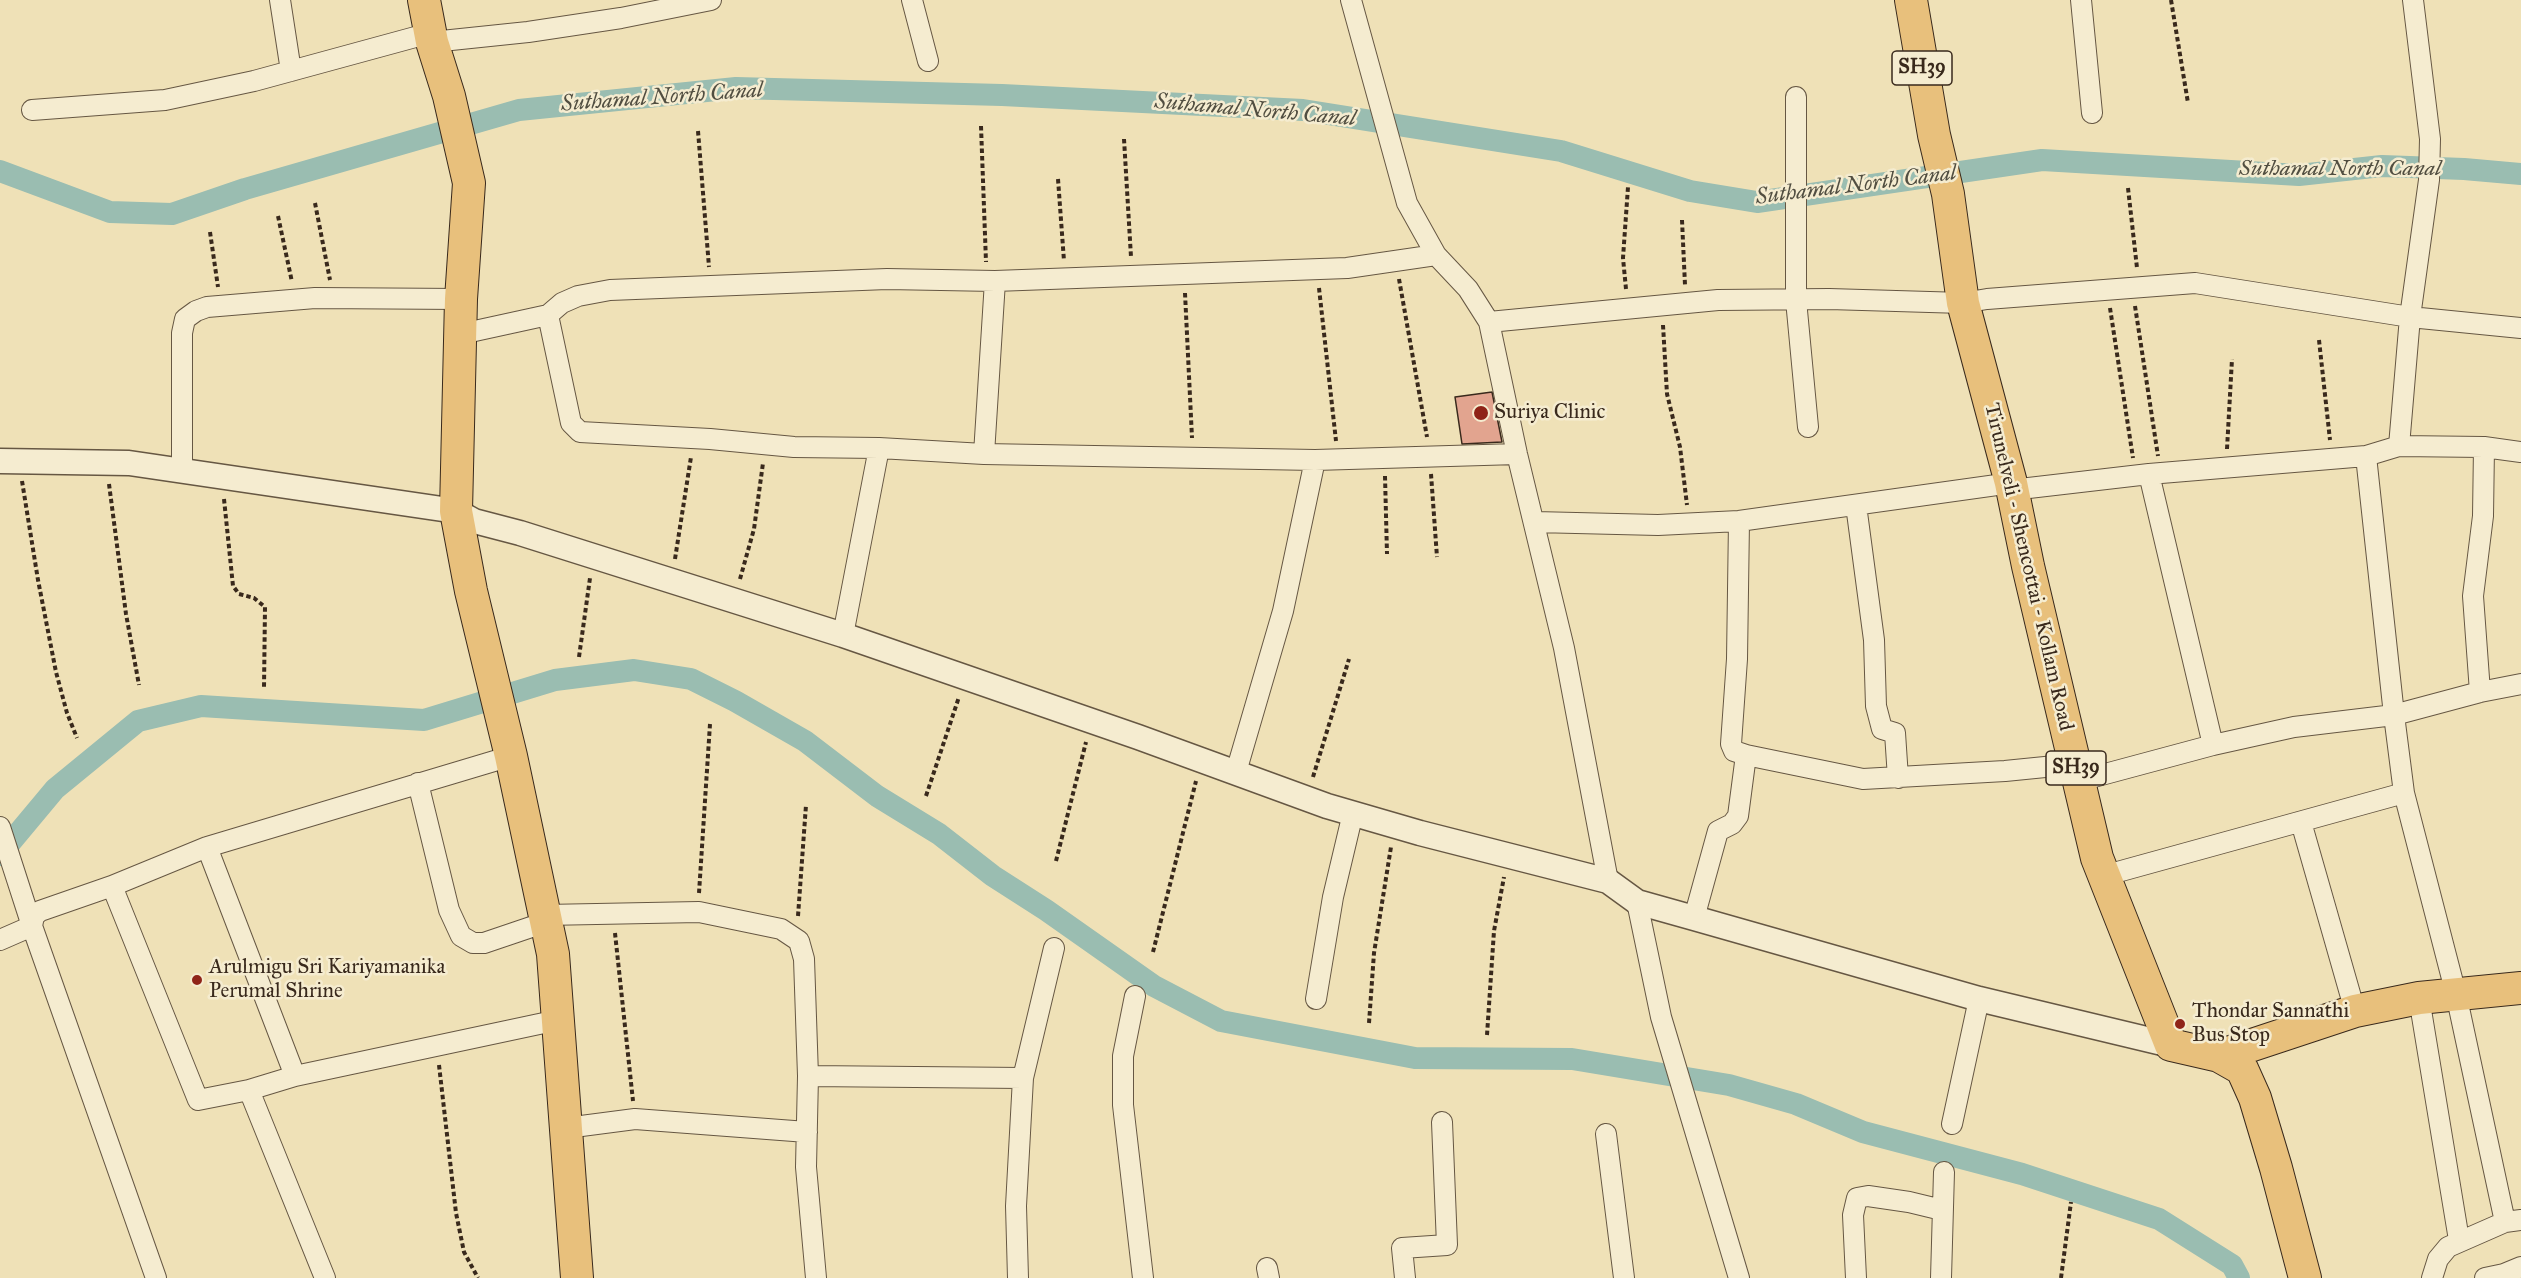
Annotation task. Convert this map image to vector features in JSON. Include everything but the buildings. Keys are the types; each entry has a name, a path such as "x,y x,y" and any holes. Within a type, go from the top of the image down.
{"main road":[{"path":"424,0 431,38 449,96 469,183 461,298 456,511 471,591 554,954 577,1278"},
{"name":"Tirunelveli - Shencottai - Kollam Road","path":"1911,0 1934,135 1948,194 1963,303 2011,486 2077,772 2103,876 2170,1045"},
{"path":"2218,1056 2355,1011 2419,998 2521,988"},
{"path":"2170,1045 2218,1056 2242,1069 2255,1098 2305,1278"}],"street":[{"path":"280,0 291,71"},
{"path":"32,110 165,100 431,38 528,32 609,20 711,0"},
{"path":"912,0 928,61"},
{"path":"1351,0 1407,203 1436,255 1468,289 1490,322 1517,454 1535,522 1563,648 1608,881"},
{"path":"2081,0 2092,113"},
{"path":"2399,446 2410,317 2429,180 2430,139 2413,0"},
{"path":"1796,97 1796,300 1808,427"},
{"path":"461,334 548,315 562,303 578,296 610,290 886,279 991,280 1347,268 1436,255"},
{"path":"984,454 991,280"},
{"path":"1490,322 1718,300 1963,303 1987,299 2195,283 2410,317 2521,328"},
{"path":"182,471 182,333 185,319 207,307 221,305 333,298 461,298"},
{"path":"548,315 571,423 580,432 694,438 794,447 879,448 984,454 1315,460 1517,454"},
{"path":"1535,522 1739,521 2011,486 2020,489 2366,456 2399,446 2484,447 2521,452"},
{"path":"2480,692 2473,596 2483,516 2484,447"},
{"path":"843,635 879,448"},
{"path":"2366,456 2404,793 2513,1221 2459,1240 2448,1247 2438,1259 2432,1278"},
{"path":"9,460 107,463 182,471 456,511 474,521 843,635 1306,798 1395,825 1608,881 1637,902 1979,999 2170,1045"},
{"path":"1236,772 1283,611 1315,460"},
{"path":"2148,475 2213,745"},
{"path":"1856,505 1874,640 1876,706 1882,729 1895,733 1898,778"},
{"path":"1739,521 1737,659 1731,744 1734,751 1746,755 1863,779 2077,772 2294,727 2394,715 2480,692 2521,684"},
{"path":"1694,918 1718,831 1732,824 1738,816 1746,755"},
{"path":"32,926 34,916 40,911 112,886 207,847 510,756"},
{"path":"418,783 449,910 461,936 473,943 484,943 545,919 613,914 699,912 781,929 799,941 804,959 808,1076 806,1167 816,1278"},
{"path":"2103,876 2404,793"},
{"path":"1316,999 1333,897 1353,813"},
{"path":"2301,822 2355,1011"},
{"path":"1,831 32,926 156,1278"},
{"path":"207,847 295,1076"},
{"path":"112,886 198,1100 249,1090 295,1076 437,1044 558,1020"},
{"path":"1637,902 1661,1017 1739,1278"},
{"path":"0,940 32,926"},
{"path":"1018,1278 1016,1206 1023,1078 1054,948"},
{"path":"1135,996 1123,1056 1123,1105 1143,1278"},
{"path":"2419,998 2459,1240"},
{"path":"1952,1124 1979,999"},
{"path":"808,1076 1023,1078"},
{"path":"249,1090 325,1278"},
{"path":"566,1128 635,1119 807,1132"},
{"path":"1405,1278 1402,1248 1447,1245 1442,1122"},
{"path":"1606,1134 1624,1278"},
{"path":"1941,1278 1944,1172"},
{"path":"1856,1278 1853,1215 1857,1198 1868,1196 1942,1210"},
{"path":"2485,1278 2521,1267"}],"path":[{"path":"2171,0 2188,103"},
{"path":"981,126 991,280"},
{"path":"698,131 711,286"},
{"path":"1124,139 1132,276"},
{"path":"1058,179 1065,277"},
{"path":"1628,187 1623,258 1628,308"},
{"path":"2128,188 2148,475"},
{"path":"315,203 333,298"},
{"path":"278,216 296,300"},
{"path":"1682,220 1686,303"},
{"path":"210,232 221,305"},
{"path":"1395,260 1418,376 1430,455 1437,557"},
{"path":"1317,269 1338,459"},
{"path":"1185,274 1193,457"},
{"path":"2107,290 2148,475"},
{"path":"1662,305 1667,394 1680,447 1689,523"},
{"path":"2319,340 2332,459"},
{"path":"2226,468 2232,359"},
{"path":"672,581 694,438"},
{"path":"735,601 754,529 765,445"},
{"path":"1384,457 1387,554"},
{"path":"9,460 38,580 66,713 77,738"},
{"path":"107,463 114,529 139,685"},
{"path":"222,477 233,586 239,594 254,597 265,607 264,688"},
{"path":"579,657 592,556"},
{"path":"1306,798 1349,659"},
{"path":"926,796 966,677"},
{"path":"1056,861 1092,721"},
{"path":"699,912 700,858 710,724"},
{"path":"1153,952 1202,760"},
{"path":"799,941 798,903 806,805"},
{"path":"1369,1023 1374,953 1395,825"},
{"path":"1487,1035 1494,931 1508,855"},
{"path":"613,914 635,1119"},
{"path":"437,1044 456,1213 464,1252 478,1278"},
{"path":"2061,1278 2071,1202"}],"waterway":[{"name":"Suthamal North Canal","path":"0,171 110,212 172,214 245,189 519,110 736,88 1002,95 1303,110 1561,151 1690,191 1757,202 2042,160 2299,175 2382,166 2521,174"},
{"path":"0,855 55,789 138,721 201,706 424,720 555,680 634,670 691,679 805,741 877,796 939,834 993,876 1046,910 1154,986 1221,1021 1415,1058 1572,1059 1729,1085 1796,1104 1863,1132 2022,1174 2159,1219 2232,1265 2239,1278"}],"place":[{"name":"Suriya Clinic","path":"1481,413"},
{"name":"Arulmigu Sri Kariyamanika Perumal Shrine","path":"197,980"},
{"name":"Thondar Sannathi Bus Stop","path":"2180,1024"}]}
